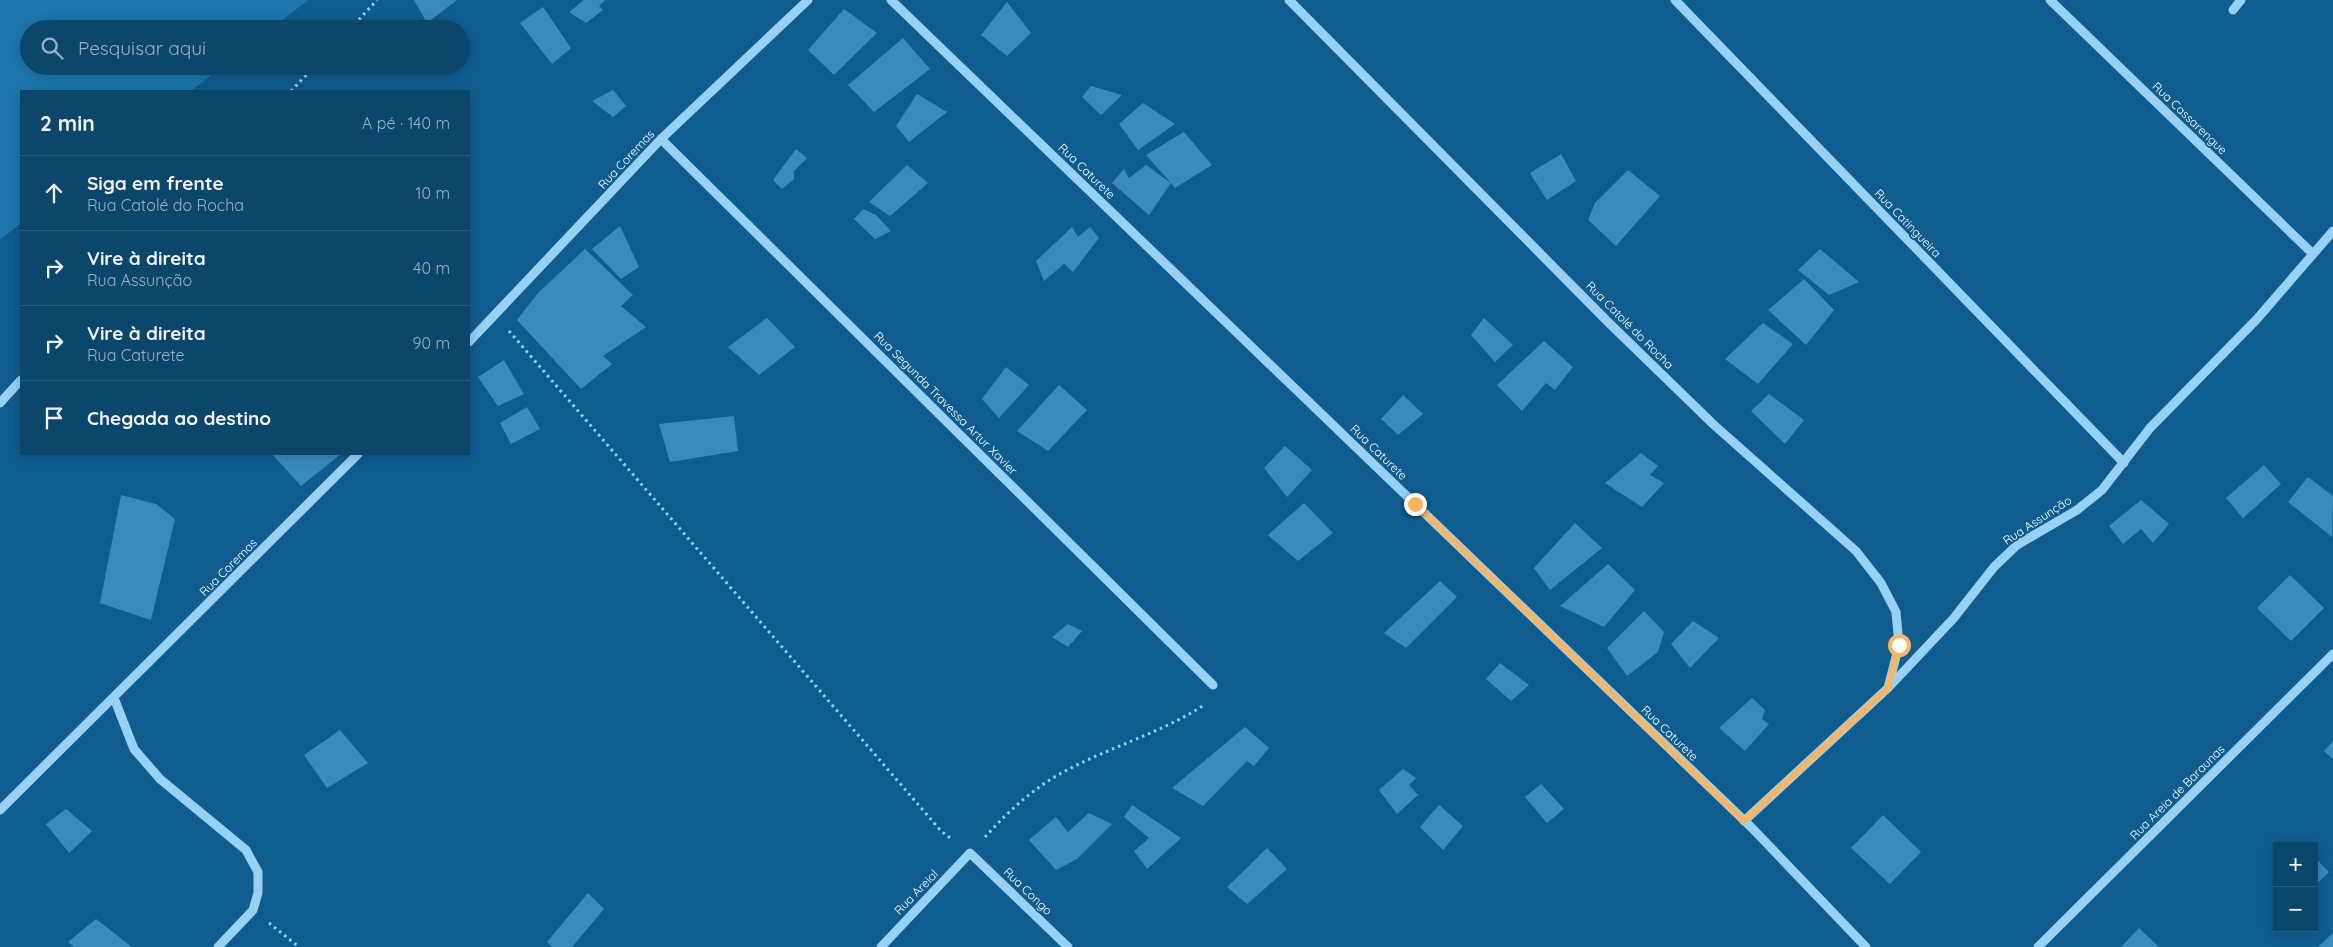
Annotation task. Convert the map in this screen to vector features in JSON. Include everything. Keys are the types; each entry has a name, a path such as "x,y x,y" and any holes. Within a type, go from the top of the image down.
{"street":[{"name":"Rua Coremas","path":"470,341 661,139 808,0"},
{"name":"Rua Caturete","path":"891,0 1744,821 1866,947"},
{"name":"Rua Catolé do Rocha","path":"1289,0 1713,424 1856,550 1882,584 1896,612 1899,645 1888,688"},
{"name":"Rua Catingueira","path":"1674,0 2124,463"},
{"name":"Rua Cassarengue","path":"2050,0 2312,253"},
{"path":"2233,10 2241,0"},
{"name":"Rua Segunda Travessa Artur Xavier","path":"661,139 1213,685"},
{"name":"Rua Assunção","path":"1744,821 1888,688 1953,619 1994,567 2017,545 2077,510 2102,490 2150,428 2257,319 2312,253 2333,231"},
{"path":"0,402 20,381"},
{"name":"Rua Coremas","path":"0,810 357,455"},
{"name":"Rua Areia de Baraunas","path":"2038,947 2333,654"},
{"path":"114,698 134,749 160,779 229,834 246,850 258,872 258,893 253,910 218,947"},
{"name":"Rua Areial","path":"880,947 970,853"},
{"name":"Rua Congo","path":"970,853 1068,947"}],"path":[{"path":"358,20 377,0"},
{"path":"293,90 307,75"},
{"path":"495,315 941,831 970,853 1013,807 1049,781 1106,752 1179,721 1210,700 1213,685"},
{"path":"253,910 299,947"}],"shaded area":[{"path":"0,0 308,0 282,20 20,20 20,75 211,75 192,90 20,90 20,224 0,240"}],"building":[{"path":"414,0 457,0 431,20 425,20"},
{"path":"584,0 605,0 599,6 603,10 586,23 569,12"},
{"path":"1007,2 1031,33 1007,56 981,35"},
{"path":"543,7 571,48 552,64 520,23"},
{"path":"844,9 877,33 834,75 808,50"},
{"path":"903,38 930,69 874,112 848,85"},
{"path":"1091,86 1122,95 1101,115 1082,97"},
{"path":"613,90 626,106 613,117 592,101"},
{"path":"917,94 947,112 909,142 896,126"},
{"path":"1143,103 1175,124 1138,150 1119,124"},
{"path":"1184,132 1212,165 1175,188 1146,155"},
{"path":"796,149 807,158 794,171 794,179 782,189 773,180"},
{"path":"1561,154 1576,181 1547,200 1530,173"},
{"path":"907,165 928,183 890,216 869,202"},
{"path":"1146,165 1171,183 1149,215 1112,183 1124,169 1129,178"},
{"path":"1628,170 1660,196 1616,246 1588,220 1595,203"},
{"path":"863,209 876,215 891,231 875,239 854,219"},
{"path":"620,226 639,267 621,279 592,249"},
{"path":"1072,227 1078,237 1090,227 1099,238 1073,272 1064,264 1044,281 1036,261"},
{"path":"585,249 633,295 621,306 646,327 603,356 612,364 581,389 517,320 538,293"},
{"path":"1820,249 1859,282 1829,295 1798,270"},
{"path":"1804,279 1834,310 1806,345 1768,310"},
{"path":"767,318 795,347 759,375 728,347"},
{"path":"1484,318 1513,345 1495,362 1471,335"},
{"path":"1763,323 1793,344 1758,384 1725,359"},
{"path":"1544,341 1573,367 1555,390 1546,383 1522,411 1497,385"},
{"path":"504,360 524,394 498,406 478,377"},
{"path":"1006,367 1029,385 999,418 982,399"},
{"path":"1059,385 1087,410 1048,451 1017,431"},
{"path":"1769,394 1804,420 1785,444 1751,411"},
{"path":"1403,395 1423,414 1398,435 1381,419"},
{"path":"527,407 540,429 511,444 500,423"},
{"path":"734,416 738,451 670,462 659,424"},
{"path":"1285,446 1312,470 1287,497 1264,468"},
{"path":"1641,453 1658,466 1650,475 1664,483 1642,507 1605,483"},
{"path":"273,455 340,455 301,486"},
{"path":"2264,465 2281,484 2243,518 2226,498"},
{"path":"2308,477 2333,496 2332,537 2288,502"},
{"path":"121,495 156,504 175,519 151,620 100,603"},
{"path":"2141,500 2169,524 2153,543 2141,529 2123,544 2109,526"},
{"path":"1304,503 1333,533 1298,561 1268,535"},
{"path":"1575,523 1602,548 1550,590 1534,568"},
{"path":"1608,564 1635,590 1604,627 1560,606"},
{"path":"2290,575 2324,608 2291,641 2257,608"},
{"path":"1440,581 1457,597 1406,648 1384,633"},
{"path":"1644,611 1664,632 1658,652 1627,676 1607,648"},
{"path":"1693,621 1719,638 1690,668 1671,644"},
{"path":"1068,624 1082,631 1068,647 1052,637"},
{"path":"1500,663 1529,685 1511,701 1486,679"},
{"path":"1752,698 1765,710 1762,719 1769,724 1745,751 1719,728"},
{"path":"1245,727 1269,748 1254,766 1247,761 1203,806 1172,788"},
{"path":"340,730 368,763 327,788 304,755"},
{"path":"2333,741 2333,759 2324,751"},
{"path":"1403,769 1416,778 1409,785 1418,795 1397,814 1379,790"},
{"path":"1541,784 1564,809 1547,823 1525,797"},
{"path":"1132,805 1181,838 1147,869 1134,851 1149,838 1124,817"},
{"path":"1439,805 1463,826 1443,850 1420,827"},
{"path":"66,809 92,831 69,853 46,824"},
{"path":"1089,813 1112,824 1077,859 1056,870 1029,840 1056,817 1068,832"},
{"path":"1883,815 1921,852 1890,884 1851,848"},
{"path":"1267,848 1287,869 1247,904 1227,887"},
{"path":"2318,861 2329,872 2318,882"},
{"path":"588,893 604,909 572,947 552,947 547,942"},
{"path":"96,919 132,947 74,947 68,942"},
{"path":"2139,928 2159,947 2121,947"},
{"path":"2333,933 2333,947 2318,947"}],"route":[{"path":"1415,504 1744,821 1888,688 1899,645"}]}
